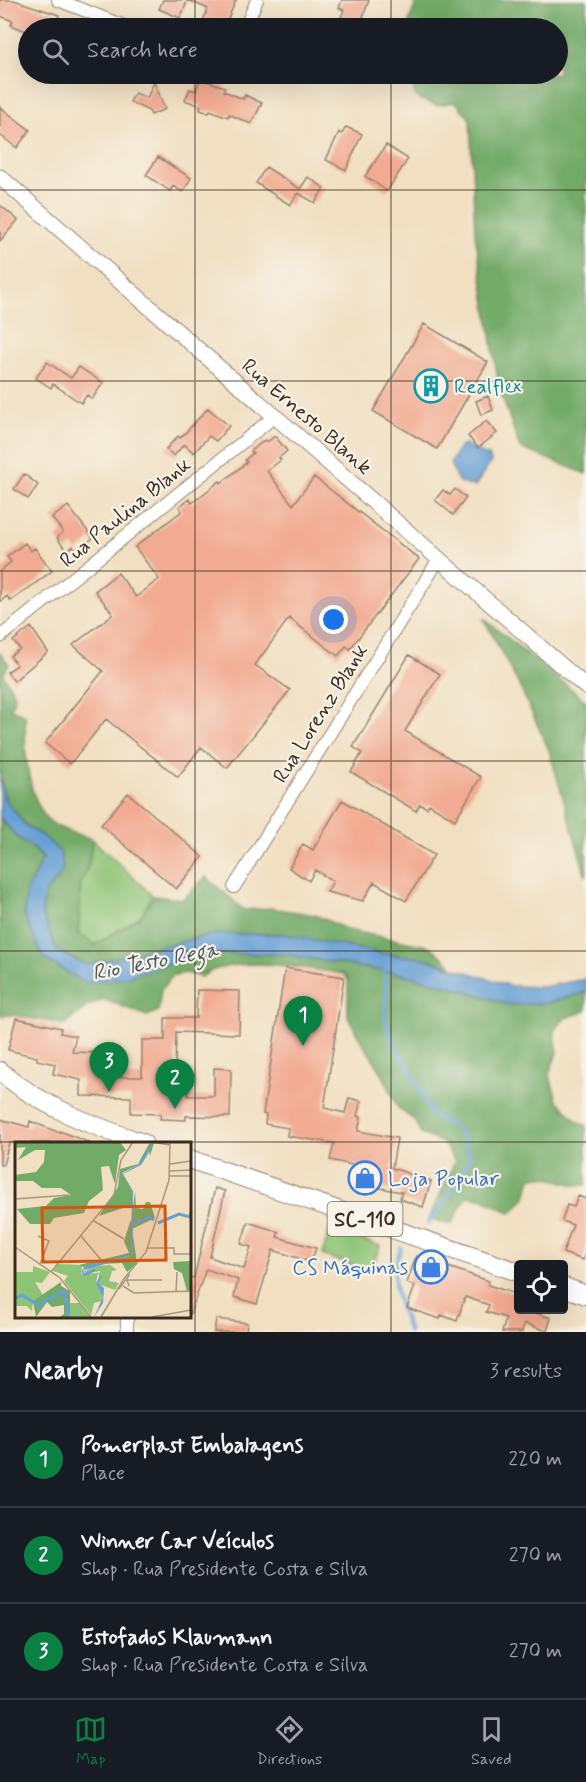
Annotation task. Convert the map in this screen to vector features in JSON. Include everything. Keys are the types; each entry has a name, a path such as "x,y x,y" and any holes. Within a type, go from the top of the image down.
{"main road":[{"path":"0,1071 55,1107 135,1142"},
{"name":"SC-110","path":"190,1159 514,1270"},
{"path":"568,1288 586,1295"}],"street":[{"path":"58,0 104,18"},
{"path":"249,18 257,0"},
{"name":"Rua Ernesto Blank","path":"0,177 586,687"},
{"name":"Rua Paulina Blank","path":"0,638 275,417"},
{"name":"Rua Lorenz Blank","path":"234,887 439,559"},
{"path":"127,1332 128,1317"}],"green space":[{"path":"417,0 586,0 586,474 520,448 499,387 475,233 470,119 456,102 436,105 417,98 411,84 568,84 568,18 411,18"},
{"path":"483,618 586,701 586,876 549,750 519,685"},
{"path":"0,653 9,664 3,674 15,695 11,709 25,715 26,751 35,798 46,818 52,823 92,839 89,863 80,886 79,934 95,945 140,917 153,896 183,899 206,877 244,910 271,908 315,915 348,930 431,947 453,966 423,958 384,954 284,934 214,934 87,965 57,951 42,914 45,892 57,880 45,838 26,826 5,800 0,775"},
{"path":"0,818 19,839 30,845 43,858 24,915 85,983 177,961 218,954 283,954 407,975 510,1005 586,993 586,1011 565,1018 554,1031 558,1051 549,1073 557,1100 577,1121 586,1125 586,1185 575,1185 546,1177 531,1177 526,1197 511,1213 482,1198 467,1196 452,1223 429,1219 455,1161 443,1143 421,1134 414,1120 398,1108 381,1071 348,1016 348,980 344,974 281,965 248,964 213,970 201,977 187,973 173,975 161,990 158,1011 147,1016 103,999 83,1009 66,1025 12,1015 0,1016"},
{"path":"92,839 153,896 140,917 95,945 79,934 80,886 89,863"},
{"path":"330,1229 380,1246 371,1272 322,1255"}],"water":[{"path":"464,445 489,456 491,462 475,486 458,481 450,464 458,449"},
{"name":"Rio Testo Rega","path":"0,775 5,800 26,826 45,838 60,852 63,867 57,880 45,892 42,914 57,951 87,965 214,934 284,934 384,954 423,958 511,986 543,987 586,979 586,992 549,1003 510,1005 407,975 283,954 218,954 177,961 127,977 85,983 43,958 24,915 27,890 43,858 30,845 19,839 0,818"}],"building":[{"path":"0,0 14,0 59,15 58,18 18,18 18,28 11,25 13,21 0,16"},
{"path":"163,0 188,0 180,18 159,9"},
{"path":"188,0 236,0 228,18 204,18 208,9"},
{"path":"342,0 369,0 363,18 343,18 341,17 344,10 339,8"},
{"path":"155,84 165,109 151,115 149,111 130,102 135,93 147,98"},
{"path":"198,84 216,84 225,87 224,91 243,99 245,95 262,103 251,124 229,114 228,117 210,110 209,113 200,110 201,106 185,100 190,89 196,91"},
{"path":"0,107 30,130 17,148 0,135"},
{"path":"346,127 362,134 346,170 326,160 339,132 342,134"},
{"path":"386,145 408,159 387,191 365,176"},
{"path":"158,157 191,178 183,192 173,186 170,191 146,175"},
{"path":"266,167 300,189 308,177 324,188 315,203 298,193 290,205 256,183"},
{"path":"0,205 18,220 0,241"},
{"name":"Realflex","path":"424,324 488,362 437,449 373,411"},
{"path":"47,362 71,378 79,367 103,383 92,399 87,395 81,403 53,384 51,388 36,378"},
{"path":"488,396 493,410 481,415 476,401"},
{"path":"208,408 229,426 216,441 209,436 194,453 184,444 174,456 166,449 178,436 180,438"},
{"path":"486,421 497,433 478,448 468,436"},
{"path":"275,436 287,451 279,458 281,460 267,471 293,505 314,477 419,559 350,649 346,646 338,656 289,618 255,665 290,690 227,768 201,747 178,777 106,719 70,764 45,743 103,671 73,645 113,614 95,591 118,573 136,597 159,579 135,547 182,511 179,507 189,499 192,503 220,481 221,483 247,462 245,460 253,453 251,451 265,440 267,442"},
{"path":"24,474 38,485 28,499 14,489"},
{"path":"455,489 466,498 453,515 435,500 443,490 450,495"},
{"path":"68,506 93,538 77,551 73,546 67,551 57,538 63,532 52,518"},
{"path":"25,543 31,551 35,548 52,571 11,601 7,596 0,602 0,571 11,562 7,557"},
{"path":"31,627 48,652 14,681 7,672 17,665 10,656 20,649 13,641"},
{"path":"409,655 440,674 405,731 481,777 455,820 429,804 427,808 420,804 416,811 351,772 362,753 353,747"},
{"path":"128,793 203,857 176,889 101,825"},
{"path":"342,800 434,855 406,901 374,882 363,901 327,892 333,881 315,870 309,881 289,868 303,844 313,850"},
{"path":"285,968 344,977 324,1108 345,1113 349,1098 361,1101 357,1116 361,1117 358,1131 397,1138 392,1168 431,1181 423,1207 400,1199 402,1192 354,1183 357,1166 330,1160 334,1143 287,1136 288,1128 265,1124 266,1115 263,1114"},
{"path":"197,990 240,991 239,1034 176,1032 175,1070 189,1070 188,1096 214,1096 214,1068 231,1069 230,1117 186,1116 186,1120 160,1119 161,1114 131,1113 131,1097 81,1096 81,1080 53,1074 55,1064 8,1050 16,1018 61,1028 60,1033 76,1036 72,1052 103,1053 103,1050 117,1050 117,1066 121,1066 120,1077 142,1077 142,1040 165,1040 165,1018 196,1018"},
{"path":"0,1119 29,1127 30,1121 88,1142 9,1143 3,1165 0,1165"},
{"path":"215,1188 225,1191 210,1257 244,1269 251,1247 241,1244 248,1222 279,1232 277,1237 316,1248 311,1262 273,1250 257,1304 234,1297 238,1280 206,1269 190,1314 190,1277 194,1278"},
{"path":"578,1196 586,1199 586,1250 583,1260 563,1253 573,1225 562,1221 567,1205 574,1207"},
{"path":"416,1256 489,1281 488,1285 514,1293 514,1314 538,1314 551,1318 547,1331 524,1323 522,1332 502,1332 506,1318 486,1312 489,1305 465,1297 457,1321 441,1315 440,1319 407,1308 415,1286 407,1283"},
{"path":"216,1319 247,1323 246,1332 214,1332"}],"waterway":[{"path":"383,967 387,989 385,1019 395,1045 433,1116 458,1129 470,1156 451,1192 428,1224"},
{"path":"401,1248 395,1281 398,1300 409,1332"}],"place":[{"name":"Realflex","path":"431,386"},
{"name":"Pomerplast Embalagens","path":"303,1046"},
{"name":"Estofados Klaumann","path":"109,1092"},
{"name":"Winner Car Veículos","path":"175,1109"},
{"name":"Loja Popular","path":"365,1178"},
{"name":"CS Máquinas","path":"431,1267"}]}
